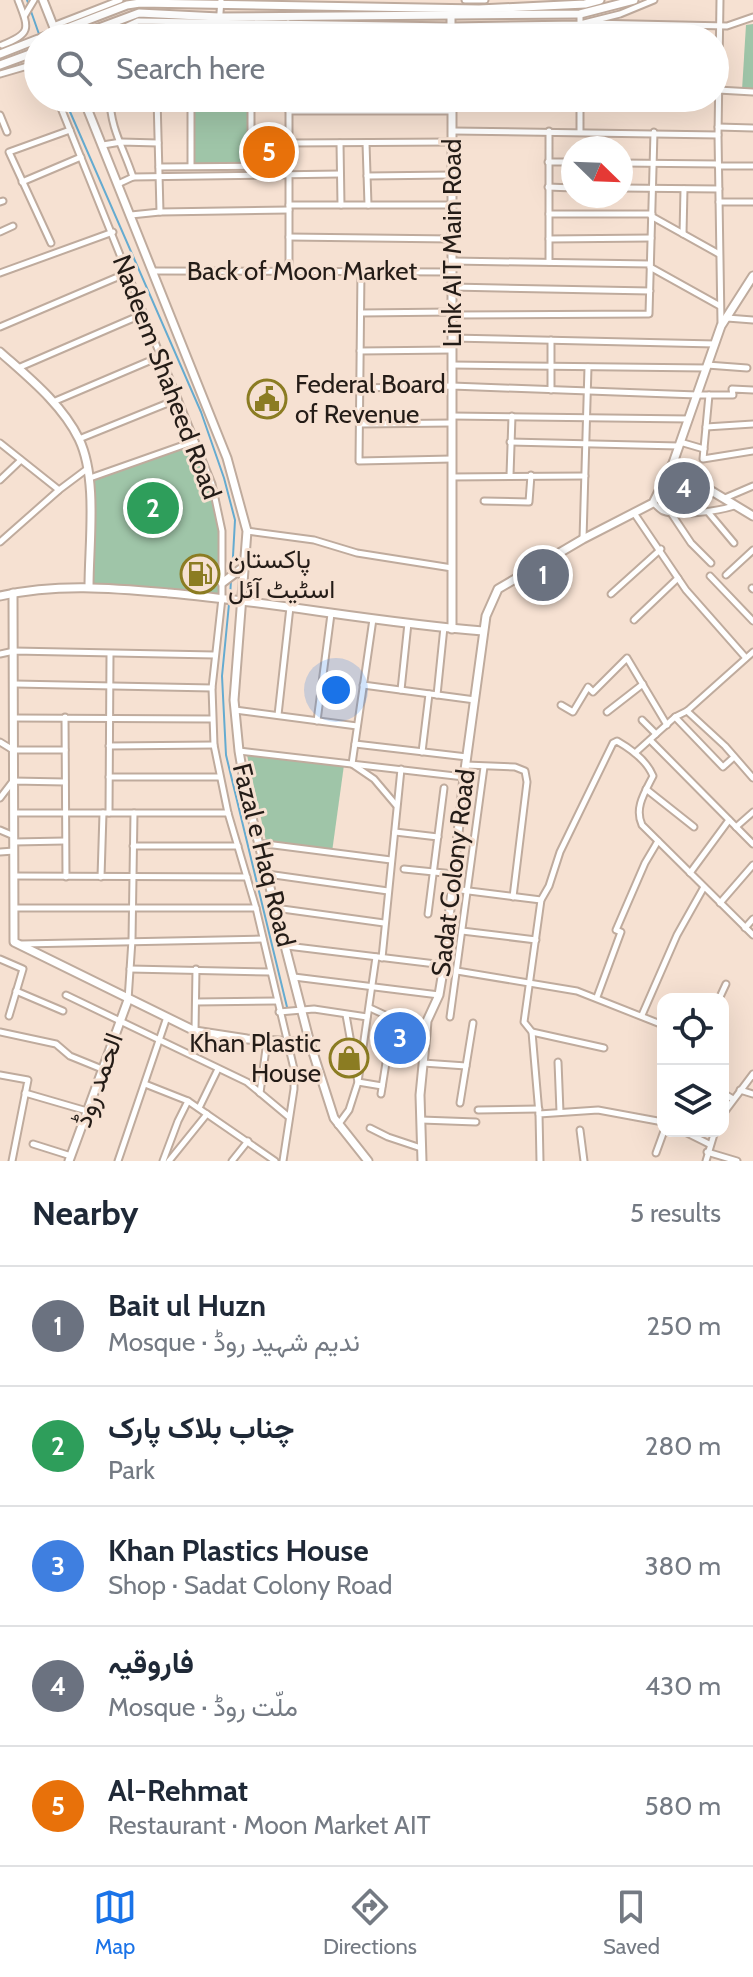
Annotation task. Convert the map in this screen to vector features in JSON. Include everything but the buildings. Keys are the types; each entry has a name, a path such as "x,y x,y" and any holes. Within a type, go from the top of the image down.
{"street":[{"path":"18,0 26,13 27,24"},
{"path":"26,13 34,0"},
{"path":"43,0 51,24"},
{"path":"70,24 120,0"},
{"path":"465,0 479,3 485,0"},
{"path":"76,24 127,5 162,2 585,4 600,0"},
{"path":"288,20 580,14 634,0"},
{"path":"580,14 580,24 588,23 654,0"},
{"path":"720,0 720,24"},
{"path":"218,24 221,2"},
{"path":"106,24 139,13 218,19"},
{"path":"451,16 451,24"},
{"path":"727,24 753,17"},
{"path":"118,19 122,24"},
{"path":"132,24 138,21 218,19 397,24"},
{"path":"588,23 592,24"},
{"path":"2,50 24,34"},
{"path":"2,50 24,43"},
{"path":"0,65 24,57"},
{"path":"0,74 24,67"},
{"path":"729,91 753,92"},
{"name":"Nadeem Shaheed Road","path":"63,112 212,484 222,531 223,598 212,688 214,745 228,813 256,908 294,1069 283,1161"},
{"name":"Nadeem Shaheed Road","path":"88,112 227,458 247,531"},
{"path":"111,112 114,134 121,142 133,177"},
{"path":"157,112 160,212"},
{"path":"191,112 191,166"},
{"path":"251,112 251,165"},
{"path":"289,112 289,271"},
{"name":"Link AIT Main Road","path":"448,628 452,568 452,112"},
{"path":"580,112 580,131"},
{"path":"718,112 721,326"},
{"path":"0,115 7,132"},
{"path":"718,127 753,128"},
{"path":"51,243 9,152 70,130"},
{"path":"453,131 718,135"},
{"path":"549,131 549,262"},
{"path":"361,313 649,314 654,132"},
{"path":"289,143 452,142"},
{"path":"103,145 158,143"},
{"path":"340,143 341,205"},
{"path":"366,143 368,205"},
{"path":"22,182 81,157"},
{"path":"548,162 561,162"},
{"path":"633,163 753,166"},
{"path":"159,167 289,166"},
{"path":"118,184 133,177 340,174"},
{"path":"367,176 451,175"},
{"path":"548,187 561,188"},
{"path":"633,188 719,189"},
{"path":"683,234 684,189"},
{"path":"719,202 753,202"},
{"path":"131,215 341,205 451,205"},
{"path":"549,214 652,215 720,254"},
{"path":"0,232 13,226"},
{"path":"0,273 113,232"},
{"path":"289,237 452,239"},
{"path":"549,239 651,238"},
{"path":"452,261 650,265 721,306"},
{"path":"361,270 359,461 452,459"},
{"name":"Back of Moon Market","path":"153,271 452,272"},
{"path":"0,327 127,273"},
{"path":"734,506 707,511 670,512 662,511 653,503 673,463 721,326 753,276"},
{"path":"452,287 650,291"},
{"path":"18,368 143,314"},
{"path":"727,318 753,320"},
{"path":"452,338 715,344"},
{"path":"551,340 551,390"},
{"path":"360,351 452,350"},
{"path":"0,352 53,402 79,439 90,478 89,587"},
{"path":"53,402 161,356"},
{"path":"452,365 747,368"},
{"path":"583,539 588,367"},
{"path":"360,388 452,386 697,395 733,395 732,389 753,390"},
{"path":"709,395 703,459 753,451"},
{"path":"79,439 178,399"},
{"path":"360,424 512,416 689,419"},
{"path":"510,475 512,416"},
{"path":"706,427 753,424"},
{"path":"90,478 195,441"},
{"path":"510,442 680,444 704,449"},
{"path":"0,443 59,490"},
{"path":"0,480 21,460"},
{"path":"673,463 690,478 753,516"},
{"path":"0,542 88,469"},
{"path":"484,501 529,502 531,475"},
{"path":"452,477 585,476"},
{"path":"723,499 753,486"},
{"name":"Sadat Colony Road","path":"422,1161 420,1120 427,1021 439,995 444,965 464,777 486,616 498,589 583,539 653,503"},
{"path":"707,511 734,543"},
{"path":"670,512 691,543 711,563"},
{"path":"634,513 678,578 746,658"},
{"path":"247,531 314,540 357,553 452,568"},
{"name":"Fazal e Haq Road","path":"247,531 234,684 239,751 258,843 310,1043 338,1125 368,1161"},
{"path":"611,594 661,549"},
{"path":"726,575 753,550"},
{"path":"223,582 246,564"},
{"path":"710,576 753,621"},
{"path":"634,620 678,578"},
{"path":"0,596 52,587 89,587 241,600 331,614 483,631"},
{"path":"13,593 14,942 195,1031 267,1041 310,1043"},
{"path":"278,715 290,607"},
{"path":"317,721 331,614"},
{"path":"352,764 373,619"},
{"path":"401,690 408,623"},
{"path":"437,695 448,628"},
{"path":"0,654 14,651 215,655"},
{"path":"635,753 753,652"},
{"path":"101,877 109,777 110,655"},
{"path":"561,705 573,712 588,687 593,692 627,658 667,725"},
{"path":"15,684 212,688"},
{"path":"607,712 643,684"},
{"path":"363,685 476,701"},
{"path":"422,752 429,694"},
{"path":"234,710 357,726"},
{"path":"687,711 753,778"},
{"path":"65,717 66,877"},
{"path":"675,717 723,767 734,757"},
{"path":"14,718 212,719"},
{"path":"642,720 656,734"},
{"path":"650,740 753,844"},
{"path":"540,1161 532,1032 524,1022 541,900 560,852 613,743 617,741 635,753 652,772 653,776 640,802 638,817 642,825 753,935"},
{"path":"0,742 13,750 65,750"},
{"path":"355,744 422,752 484,767 519,768 525,771 527,782 513,897"},
{"path":"109,746 214,745"},
{"path":"239,751 464,777"},
{"path":"352,764 374,779 396,805"},
{"path":"450,1017 484,767"},
{"path":"338,1125 349,1110 358,1082 384,923 401,769"},
{"path":"109,777 220,777"},
{"path":"0,798 3,790 13,781 65,782"},
{"path":"428,914 444,788"},
{"path":"646,789 694,827"},
{"path":"3,790 14,797"},
{"path":"736,827 753,812"},
{"path":"14,813 228,813"},
{"path":"128,1000 134,813"},
{"path":"690,873 729,820"},
{"path":"0,830 14,843"},
{"path":"395,832 438,837"},
{"path":"0,852 14,843 65,841"},
{"path":"597,997 621,932 616,930 658,841"},
{"path":"258,843 391,860"},
{"path":"133,846 238,846"},
{"path":"720,903 753,865"},
{"path":"404,869 454,874"},
{"path":"267,874 388,891"},
{"path":"14,876 247,877"},
{"path":"642,1015 677,935 704,887"},
{"path":"453,889 541,900"},
{"path":"14,908 256,908"},
{"path":"275,908 384,923"},
{"path":"745,928 753,919"},
{"path":"462,931 536,940"},
{"path":"17,944 263,939"},
{"path":"287,946 444,965"},
{"path":"0,959 23,969 9,1016"},
{"path":"130,969 270,972"},
{"path":"195,1031 196,969"},
{"path":"457,971 530,982 597,997 657,1022"},
{"path":"294,977 439,995"},
{"path":"722,993 726,984"},
{"path":"16,991 63,1011"},
{"path":"66,995 247,1082 289,1117"},
{"name":"الحمد روڈ","path":"70,1158 128,1000"},
{"path":"196,1002 277,1001"},
{"path":"370,1008 426,1034"},
{"path":"279,1012 303,1009 367,1017"},
{"path":"346,1015 358,1082"},
{"path":"118,1161 167,1017"},
{"path":"381,1094 393,1019"},
{"path":"460,1103 473,1023"},
{"path":"0,1032 56,1044 70,1056 102,1069"},
{"path":"532,1032 604,1048"},
{"path":"260,1093 267,1041"},
{"path":"558,1062 560,1112"},
{"path":"423,1063 466,1066"},
{"path":"199,1108 218,1069"},
{"path":"729,1105 753,1074"},
{"path":"0,1075 28,1080 12,1161"},
{"path":"358,1082 382,1086"},
{"path":"145,1084 188,1101 275,1161"},
{"path":"740,1090 753,1094"},
{"path":"25,1093 87,1111"},
{"path":"729,1097 733,1099"},
{"path":"166,1161 178,1121 188,1101"},
{"path":"478,1110 598,1110 657,1121"},
{"path":"166,1161 207,1114"},
{"path":"420,1120 476,1122"},
{"path":"370,1128 421,1148"},
{"path":"580,1130 584,1161"},
{"path":"656,1153 662,1137"},
{"path":"695,1137 709,1144"},
{"path":"706,1161 712,1137"},
{"path":"234,1160 248,1141"},
{"path":"33,1144 70,1158"},
{"path":"707,1152 737,1161"}],"green space":[{"path":"753,24 753,90 742,90 746,25"},
{"path":"194,112 250,112 249,163 194,163"},
{"path":"195,441 212,484 222,530 222,598 89,587 90,478"},
{"path":"247,755 344,765 332,852 266,841"}],"waterway":[{"path":"27,0 35,24"},
{"path":"70,112 201,412 235,520 232,574"},
{"path":"230,597 231,580"},
{"path":"229,604 222,676 226,755 287,1007"}],"place":[{"name":"Al-Rehmat","path":"269,152"},
{"name":"Federal Board of Revenue","path":"267,399"},
{"name":"فاروقیہ","path":"684,488"},
{"name":"چناب بلاک پارک","path":"153,508"},
{"name":"پاکستان اسٹیٹ آئل","path":"200,574"},
{"name":"Bait ul Huzn","path":"543,575"},
{"name":"Khan Plastics House","path":"400,1038"},
{"name":"Khan Plastic House","path":"349,1058"}]}
